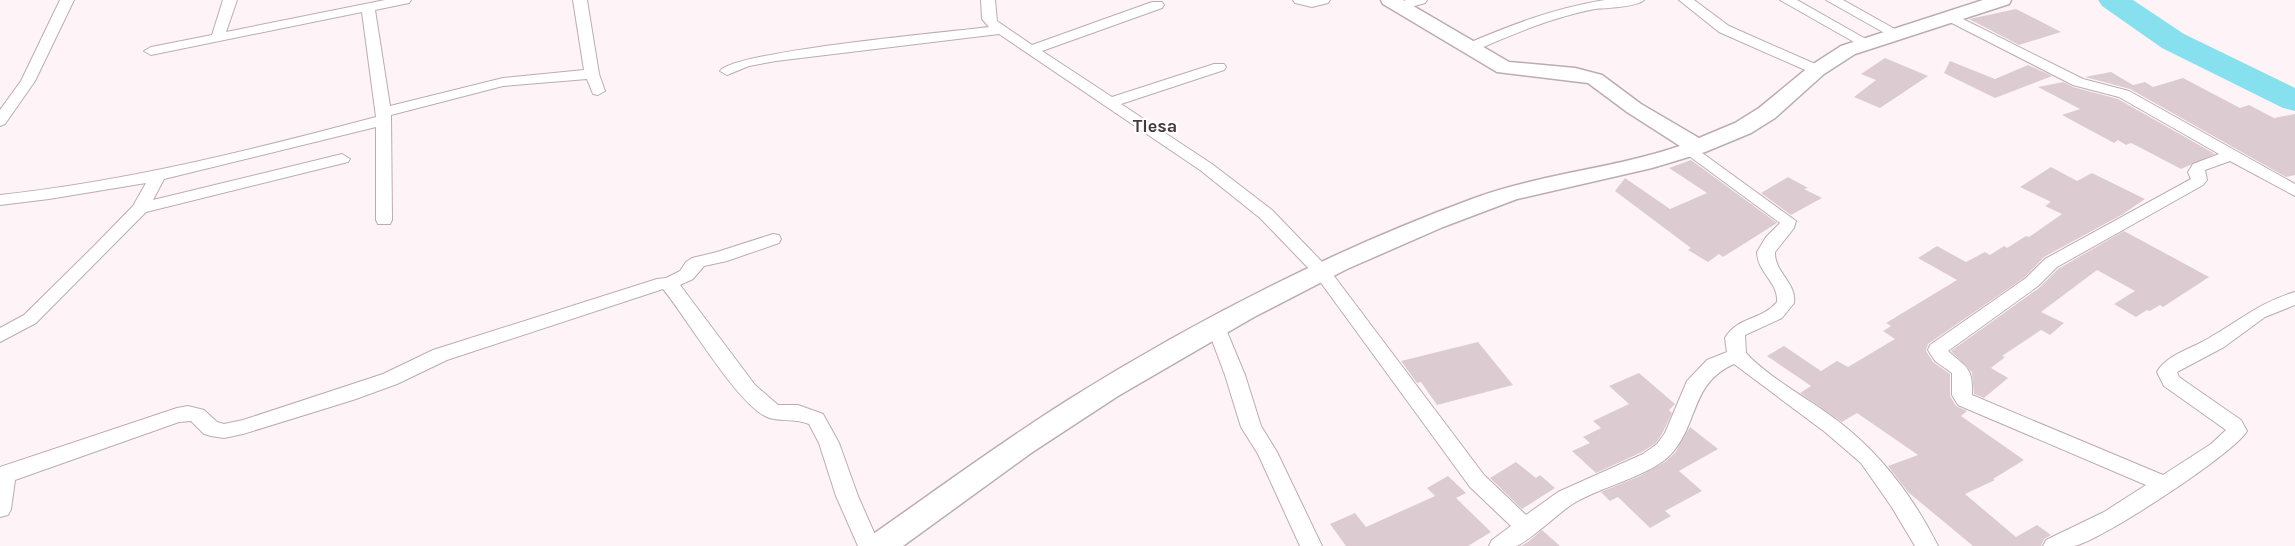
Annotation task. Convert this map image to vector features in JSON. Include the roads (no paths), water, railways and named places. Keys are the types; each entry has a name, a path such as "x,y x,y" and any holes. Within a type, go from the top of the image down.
{"main road":[{"path":"880,546 1022,446 1100,395 1262,300 1482,203 1559,180 1693,148 1736,131 1759,118 1792,93 1817,70 1848,50 2002,0"},
{"path":"1395,3 1504,68 1575,74 1595,79 1693,148"}],"street":[{"path":"0,121 28,81 67,0"},
{"path":"217,39 230,0"},
{"path":"151,51 217,39 345,6 367,7 404,0"},
{"path":"580,0 592,74 598,91"},
{"path":"988,0 989,21 1240,193 1266,214 1322,272 1390,361 1476,481 1524,526"},
{"path":"1300,0 1312,3 1323,0"},
{"path":"1395,3 1420,0"},
{"path":"1468,48 1513,28 1559,13 1584,6 1637,0"},
{"path":"1686,0 1724,29 1817,70"},
{"path":"1787,0 1866,43"},
{"path":"1833,0 1896,34"},
{"path":"1030,50 1156,5"},
{"path":"367,7 371,20 384,116 384,220"},
{"path":"1949,16 2078,82 2124,94 2295,191"},
{"path":"727,71 745,63 768,58 1001,30"},
{"path":"1109,103 1219,67"},
{"path":"0,200 97,188 157,177 503,82 592,74"},
{"path":"1693,148 1788,221 1788,224 1770,245 1766,258 1768,269 1788,297 1787,302 1780,310 1738,331 1734,338 1737,355 1745,364 1832,427 1868,458 1899,500 1928,546"},
{"path":"2164,484 1966,400 1962,395 1963,377 1960,370 1937,350 2032,282 2051,263 2197,182 2199,180 2196,172 2199,167 2231,155"},
{"path":"140,208 342,159"},
{"path":"0,336 30,319 140,208 157,177"},
{"path":"0,509 3,475 177,415 188,413 197,416 202,424 224,432 243,427 346,395 390,379 440,355 659,283 668,284 687,275 692,266 698,262 721,257 773,239"},
{"path":"668,284 748,390 762,404 773,412 798,412 816,419 829,443 847,496 869,546"},
{"path":"2054,546 2112,518 2218,449 2237,431 2234,425 2171,381 2167,376 2168,368 2217,342 2259,313 2295,298"},
{"path":"1216,327 1235,375 1251,427 1267,452 1311,546"},
{"path":"1500,546 1524,526 1564,498 1650,459 1664,449 1674,436 1694,386 1714,365 1737,355"}],"waterway":[{"path":"2113,0 2173,41 2295,101"}],"district":[{"name":"Tlesa","path":"1155,126"}]}
